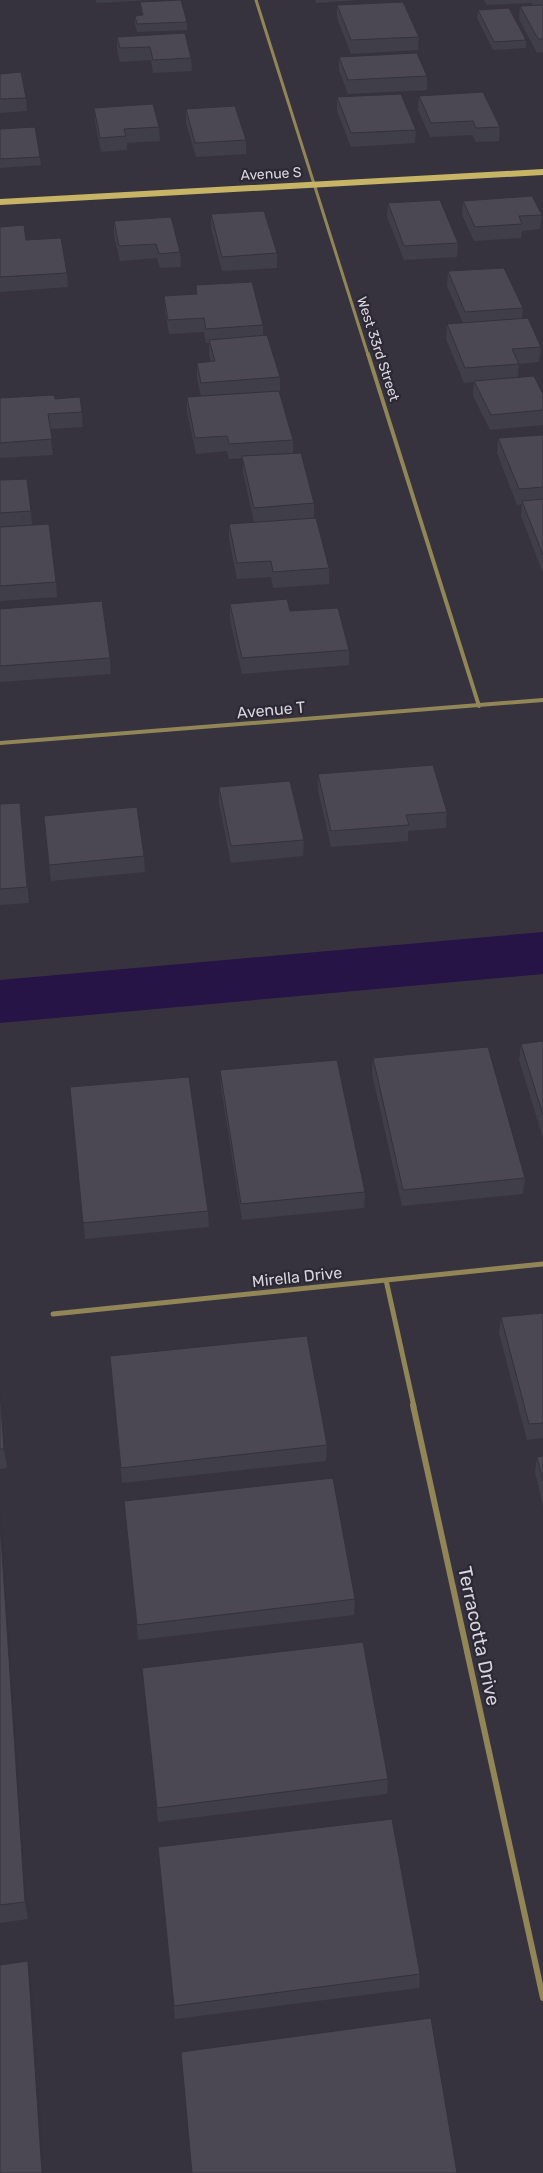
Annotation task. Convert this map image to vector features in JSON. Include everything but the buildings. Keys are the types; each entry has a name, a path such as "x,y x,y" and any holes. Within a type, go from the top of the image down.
{"street":[{"name":"West 33rd Street","path":"256,0 479,706"},
{"name":"Avenue S","path":"0,202 543,172"},
{"name":"Avenue T","path":"0,743 543,700"},
{"name":"Mirella Drive","path":"53,1314 543,1264"},
{"name":"Terracotta Drive","path":"386,1280 543,1998"}],"shaded area":[{"path":"543,932 543,974 0,1023 0,980"}]}
